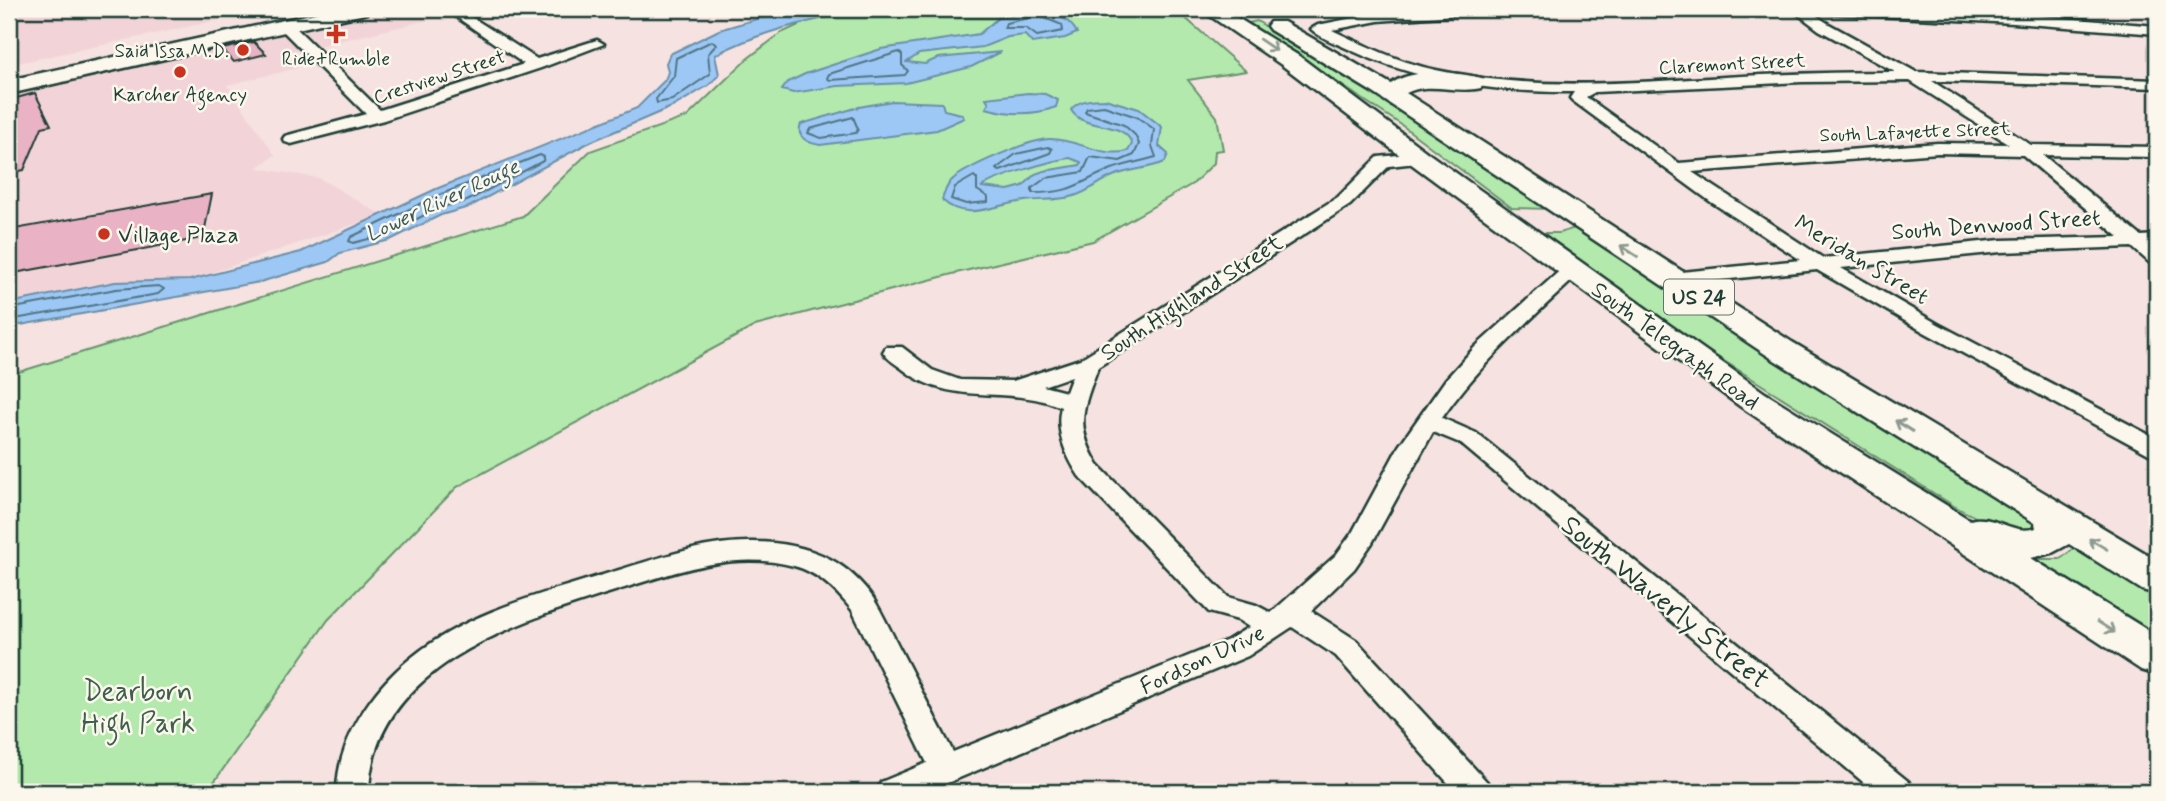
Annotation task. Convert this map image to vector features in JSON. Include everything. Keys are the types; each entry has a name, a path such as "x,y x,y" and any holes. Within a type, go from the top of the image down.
{"main road":[{"path":"9,88 37,73 135,43 286,17 360,9"},
{"name":"South Telegraph Road","path":"1210,9 1291,61 1645,324 1775,415 2157,658"},
{"name":"US 24","path":"1246,9 1431,121 1780,349 2157,579"},
{"path":"9,70 37,73 109,64 286,17"},
{"path":"1280,28 1318,29"},
{"path":"1341,42 1420,104 1431,121"},
{"path":"109,64 107,59 135,43"},
{"path":"1400,88 1407,83 1419,81 1473,83"},
{"path":"1345,102 1399,128 1494,201 1530,224 1557,225 1565,222 1568,211"},
{"path":"1645,324 1696,349 1971,524 2003,540 2028,546 2045,542 2056,534 2055,519"}],"street":[{"path":"451,9 536,65"},
{"path":"1318,29 1378,17 1479,9"},
{"path":"1798,9 1824,27 1969,109 2025,148 2157,259"},
{"path":"1817,9 2002,18 2157,30"},
{"path":"286,17 378,117"},
{"name":"Claremont Street","path":"1318,29 1341,42 1402,67 1473,83 1548,89 1913,75 2157,84"},
{"name":"Crestview Street","path":"291,139 378,117 597,44"},
{"name":"Meridan Street","path":"1595,88 1582,91 1578,98 1676,168 1818,263 1931,328 2157,449"},
{"name":"South Lafayette Street","path":"1676,168 1911,149 2025,148 2157,152"},
{"name":"South Highland Street","path":"1419,158 1384,161 1344,201 1088,364 1072,403 1071,428 1073,440 1088,470 1219,605 1282,620 1346,648 1476,792"},
{"name":"South Denwood Street","path":"1672,279 2001,246 2157,241"},
{"name":"Fordson Drive","path":"892,792 1238,648 1282,620 1345,562 1363,537 1411,446 1483,352 1572,270"},
{"path":"894,352 924,375 957,387 1015,388 1051,394 1072,403"},
{"path":"1015,388 1088,364"},
{"name":"South Waverly Street","path":"1428,421 1468,438 1898,792"},
{"path":"353,792 352,772 370,727 394,692 439,652 486,625 574,594 685,560 728,551 785,554 821,566 851,589 863,605 946,769"}],"shaded area":[{"path":"9,9 271,9 9,65"},
{"path":"380,9 475,9 285,54 298,68 227,85 275,155 257,168 319,178 382,215 190,280 9,311 9,94"}],"green space":[{"name":"Dearborn High Park","path":"834,9 1175,9 1246,71 1188,80 1217,117 1223,150 1215,151 1214,163 1194,183 1093,241 956,273 755,326 457,487 328,620 207,792 9,792 9,375 523,216 590,151 687,117 747,59 781,33"},
{"path":"1257,21 1356,82 1549,209 1512,208 1400,124 1248,23"},
{"path":"1575,228 2032,521 2034,528 2027,531 2006,528 1954,506 1667,325 1538,233 1559,233"},
{"path":"2076,547 2157,593 2157,642 2027,559 2060,559"}],"water":[{"name":"Lower River Rouge","path":"791,9 866,9 789,27 733,46 715,55 719,75 709,85 674,106 590,142 469,207 441,215 390,240 340,253 328,262 260,282 9,327 9,303 115,282 190,280 301,252 436,189 637,108 665,80 668,72 666,63 670,54 719,30"},
{"path":"1036,11 1060,16 1077,33 1065,38 1032,43 1025,35 1008,37 983,47 919,54 907,62 925,64 938,58 1001,52 971,67 906,83 838,86 793,93 782,90 788,82 805,74 881,49 979,34 998,18"},
{"path":"1028,93 1045,94 1058,100 1056,107 1021,114 986,108 989,103 986,98"},
{"path":"1105,99 1139,109 1162,127 1159,146 1168,154 1165,162 1108,178 1068,198 1025,201 972,211 952,207 942,200 951,181 958,175 998,155 1041,140 1060,140 1108,152 1128,151 1132,144 1128,136 1113,128 1085,121 1071,110 1082,102","holes":["1070,158 1081,162 1080,165 1035,174 1023,186 1008,190 982,187 1010,174 1051,162"]},
{"path":"892,101 942,103 944,110 961,114 964,118 937,130 820,145 801,136 801,124 859,107"}],"building":[{"name":"Said Issa M.D.","path":"254,42 266,54 234,62 222,49"},
{"path":"35,93 51,125 42,127 24,170 9,173 9,100"},
{"name":"Village Plaza","path":"212,194 204,233 196,234 197,239 9,274 9,230"}],"place":[{"name":"Ride+Rumble","path":"336,34"},
{"name":"Said Issa M.D.","path":"243,50"},
{"name":"Karcher Agency","path":"180,72"},
{"name":"Village Plaza","path":"104,234"}]}
